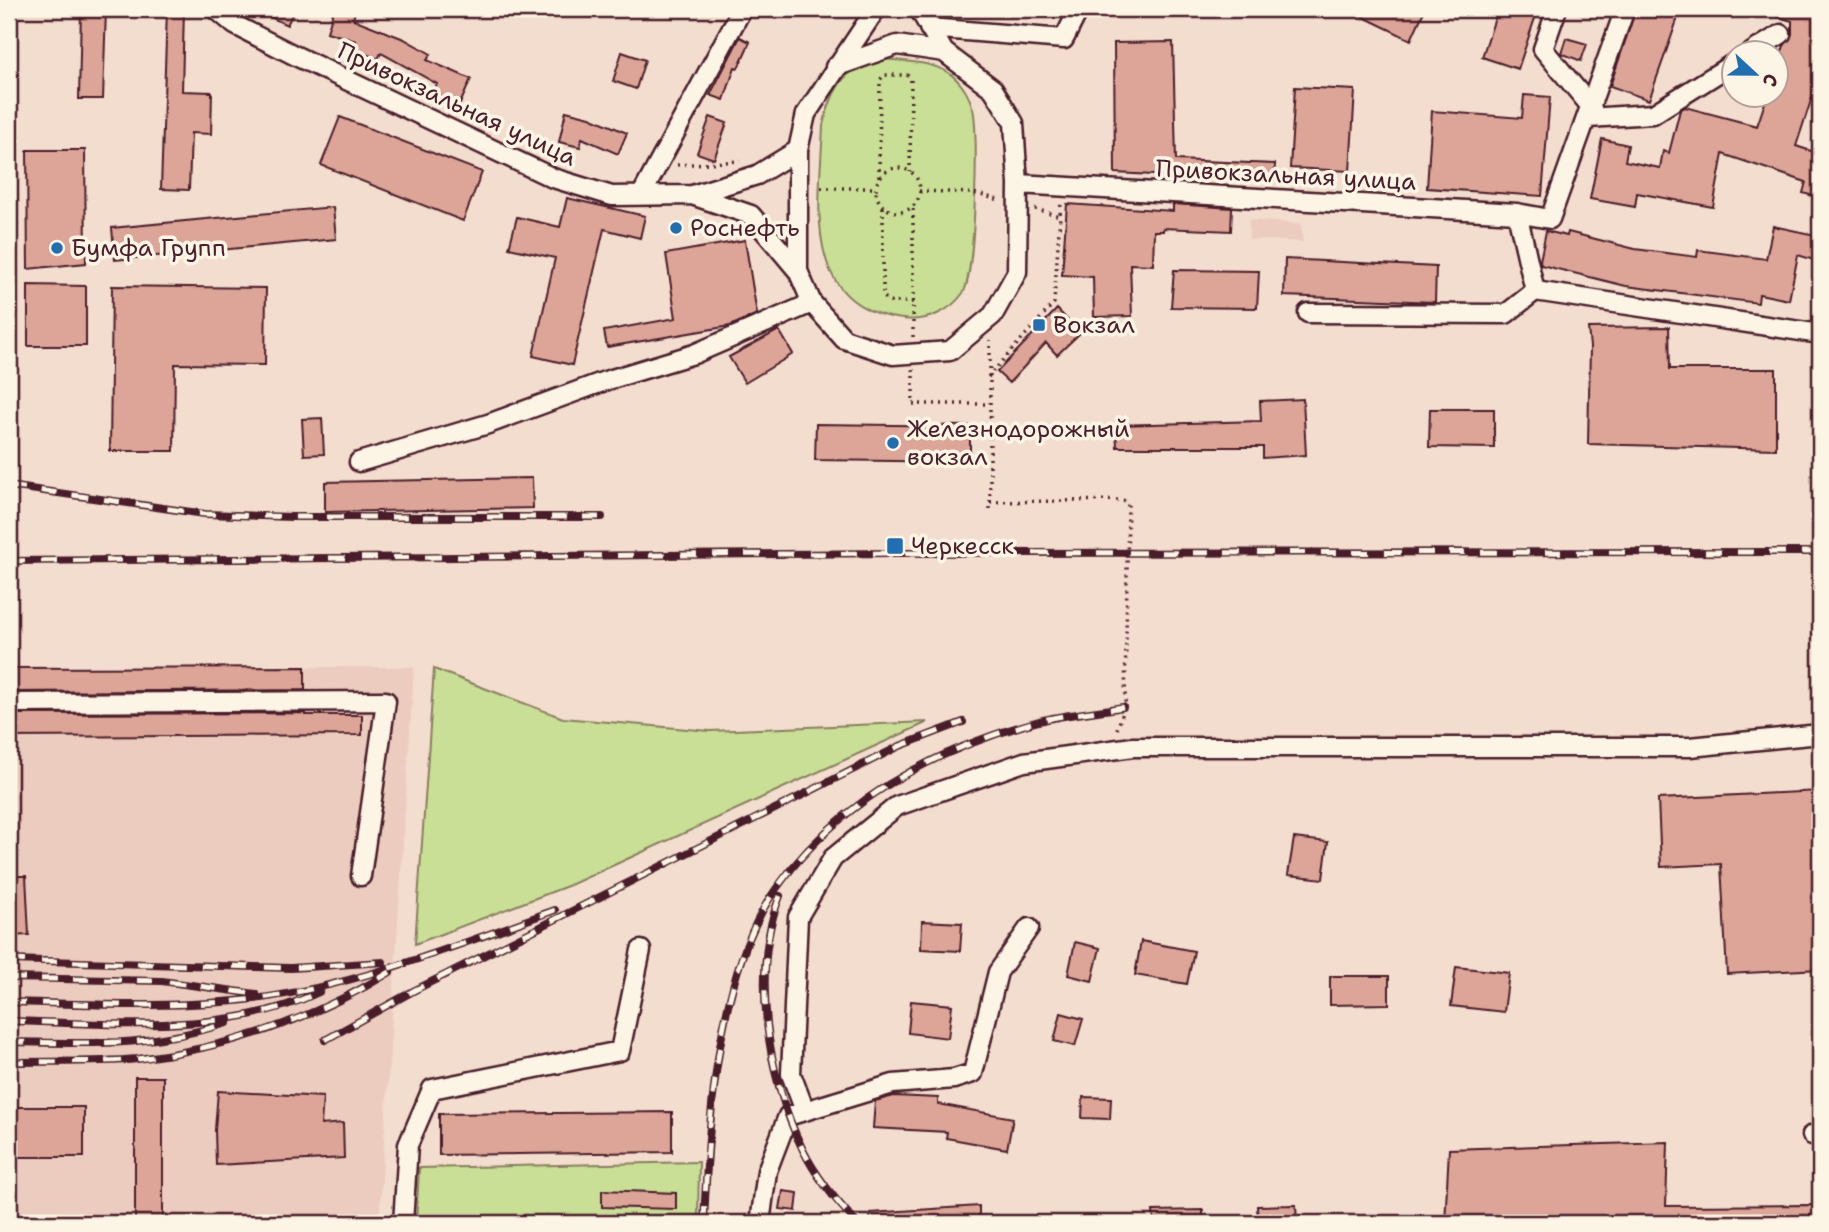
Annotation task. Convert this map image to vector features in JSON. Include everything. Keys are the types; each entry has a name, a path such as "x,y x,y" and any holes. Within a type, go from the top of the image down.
{"street":[{"name":"Привокзальная улица","path":"216,9 234,25 296,57 553,178 612,196 692,195 751,215 798,271"},
{"path":"642,194 742,9"},
{"path":"876,9 806,114 798,150 798,271 812,303 844,339 892,355 950,351 993,315 1017,272 1018,184 1014,123 993,89 944,52 919,9"},
{"path":"929,28 1064,39 1079,9"},
{"path":"1557,9 1543,49 1590,113"},
{"path":"1590,113 1625,9"},
{"path":"1775,38 1781,34"},
{"path":"835,67 897,45 944,52"},
{"path":"1590,113 1653,114 1720,72"},
{"name":"Привокзальная улица","path":"1018,184 1517,214 1550,219 1590,113"},
{"name":"Привокзальная улица","path":"692,195 757,175 798,150"},
{"path":"1517,214 1535,291"},
{"path":"1308,313 1506,314 1535,291 1820,334"},
{"path":"359,462 488,424 605,381 694,354 812,303"},
{"path":"9,703 386,701 361,876"},
{"path":"805,1111 790,1074 798,917 833,858 897,806 1024,762 1133,747 1690,747 1820,734"},
{"path":"760,1223 767,1171 788,1116 893,1084 954,1079 973,1073 998,972 1029,928"},
{"path":"403,1223 408,1145 432,1089 620,1051 641,950"}],"path":[{"path":"884,75 907,75 911,79 910,172 920,187 919,197 913,206 904,212 893,212 883,207 875,188 879,177 880,80 884,75"},
{"path":"658,166 751,160"},
{"path":"879,177 897,167 910,172"},
{"path":"821,188 875,188"},
{"path":"913,206 913,404 988,404"},
{"path":"883,207 883,296 890,302 913,302"},
{"path":"988,377 1054,303 1060,216"},
{"path":"990,509 988,377 993,315"},
{"path":"990,502 1123,500 1128,504 1125,707 1114,736 1113,750"}],"shaded area":[{"path":"1249,220 1301,224 1303,242 1249,239"},
{"path":"9,667 414,667 379,1223 9,1223"}],"green space":[{"path":"884,59 921,63 947,72 957,80 968,96 975,123 975,203 967,281 963,293 951,306 929,317 912,320 870,310 846,294 831,273 823,246 820,187 823,126 827,112 836,90 849,74"},
{"path":"434,669 563,718 710,731 928,722 570,885 415,944"},
{"path":"699,1162 698,1219 669,1223 416,1223 419,1168"}],"building":[{"path":"81,9 106,9 103,99 79,99"},
{"path":"167,9 184,9 182,91 212,92 211,134 191,133 189,190 161,189"},
{"path":"253,9 295,9 287,25"},
{"path":"334,9 356,9 353,19 404,39 431,54 427,60 471,79 460,104 433,92 437,84 381,53 378,59 353,49 356,41 327,32"},
{"path":"1347,9 1425,9 1411,40"},
{"path":"1498,9 1538,9 1518,69 1482,57"},
{"path":"1636,9 1681,9 1649,100 1610,86"},
{"path":"1763,9 1820,9 1820,73 1796,146 1814,152 1816,146 1820,146 1820,198 1803,193 1806,182 1723,154 1713,207 1637,193 1635,207 1590,199 1602,139 1628,145 1625,161 1660,168 1663,151 1669,153 1680,110 1685,107 1757,126 1763,108 1790,108 1789,38 1792,21 1762,12"},
{"path":"740,37 750,42 738,68 735,67 724,100 710,95"},
{"path":"1566,38 1587,44 1581,61 1561,53"},
{"path":"1173,42 1176,160 1275,164 1274,181 1115,173 1114,43"},
{"path":"622,52 645,60 636,89 613,81"},
{"path":"1295,87 1355,90 1350,171 1290,168"},
{"path":"1524,95 1550,97 1542,196 1427,188 1432,111 1522,118"},
{"path":"566,111 590,117 627,133 618,154 582,138 580,147 559,142"},
{"path":"340,117 482,172 463,221 321,165"},
{"path":"710,117 727,123 714,159 697,153"},
{"path":"27,150 85,150 86,263 28,269"},
{"path":"567,198 645,216 640,238 604,229 572,365 533,356 555,258 509,248 517,217 560,227"},
{"path":"1067,204 1173,211 1173,204 1232,208 1231,231 1163,228 1163,231 1154,231 1153,265 1130,264 1132,316 1094,317 1093,277 1062,275"},
{"path":"333,207 336,239 115,260 112,228"},
{"path":"1773,226 1820,236 1820,262 1798,255 1789,300 1759,294 1758,303 1626,286 1541,265 1540,261 1546,231 1567,236 1568,232 1635,249 1697,257 1698,250 1766,259"},
{"path":"745,240 757,314 730,326 607,347 604,331 676,318 666,254"},
{"path":"1285,259 1436,267 1435,302 1284,296"},
{"path":"1174,270 1259,271 1257,308 1171,307"},
{"path":"28,285 86,286 86,346 28,346"},
{"path":"112,286 266,288 265,365 175,364 174,451 110,451"},
{"path":"1057,309 1080,333 1057,355 1046,343 1009,383 997,372"},
{"path":"1669,327 1670,369 1776,369 1776,449 1588,444 1588,328"},
{"path":"779,330 793,354 745,383 729,357"},
{"path":"1303,399 1306,455 1263,458 1263,447 1117,447 1116,425 1261,421 1260,401"},
{"path":"1430,409 1494,409 1494,448 1429,447"},
{"path":"322,418 324,454 304,455 302,419"},
{"name":"Железнодорожный вокзал","path":"816,424 970,426 970,462 815,460"},
{"path":"532,478 533,508 325,512 325,482"},
{"path":"305,667 305,690 9,692 9,668"},
{"path":"9,714 362,715 362,735 9,737"},
{"path":"1820,791 1820,969 1727,974 1721,864 1661,867 1658,799"},
{"path":"1294,838 1328,842 1323,879 1288,875"},
{"path":"9,876 26,876 29,935 9,936"},
{"path":"922,921 962,923 960,951 921,949"},
{"path":"1141,941 1194,951 1187,984 1135,975"},
{"path":"1075,942 1100,948 1092,981 1068,975"},
{"path":"1456,967 1509,973 1504,1012 1451,1006"},
{"path":"1330,976 1389,976 1389,1004 1330,1005"},
{"path":"911,1001 952,1005 948,1038 908,1033"},
{"path":"1061,1013 1083,1019 1075,1046 1054,1041"},
{"path":"135,1077 163,1077 163,1223 135,1223"},
{"path":"218,1091 323,1097 321,1125 343,1123 344,1158 216,1165"},
{"path":"894,1096 938,1098 938,1104 1013,1118 1007,1149 946,1138 947,1132 873,1128 875,1101"},
{"path":"1083,1097 1111,1098 1110,1119 1082,1118"},
{"path":"9,1107 84,1107 84,1157 9,1157"},
{"path":"672,1112 672,1152 439,1155 439,1114"},
{"path":"1668,1142 1666,1206 1815,1205 1815,1223 1445,1223 1449,1149"},
{"path":"602,1190 676,1193 676,1209 602,1207"},
{"path":"783,1191 798,1193 796,1211 780,1209"},
{"path":"1296,1205 1297,1223 1258,1223 1257,1206"},
{"path":"979,1206 979,1223 870,1223 870,1213"},
{"path":"1203,1210 1203,1223 1154,1223 1153,1211"}],"railway":[{"path":"9,486 205,514 292,517 602,517"},
{"path":"9,561 895,553 1820,552"},
{"path":"704,1223 713,1096 728,1005 740,962 756,923 776,889 801,857 829,829 860,804 927,763 963,747 1039,721 1123,707"},
{"path":"325,1040 415,990 900,746 963,722"},
{"path":"780,896 766,957 765,991 772,1058 780,1091 803,1150 827,1189 857,1223"},
{"path":"9,1002 193,1004 292,993 331,985 406,963 555,910"},
{"path":"9,960 291,968 383,962"},
{"path":"9,1062 138,1059 204,1047 237,1039 300,1017 331,1004 390,972"},
{"path":"9,978 162,981 256,994"},
{"path":"9,1021 126,1024 207,1021 284,1006 319,992"},
{"path":"9,1042 92,1043 145,1040 171,1037 227,1023"}],"place":[{"name":"Роснефть","path":"676,228"},
{"name":"Бумфа Групп","path":"57,248"},
{"name":"Вокзал","path":"1039,325"},
{"name":"Железнодорожный вокзал","path":"893,443"},
{"name":"Черкесск","path":"895,546"}]}
